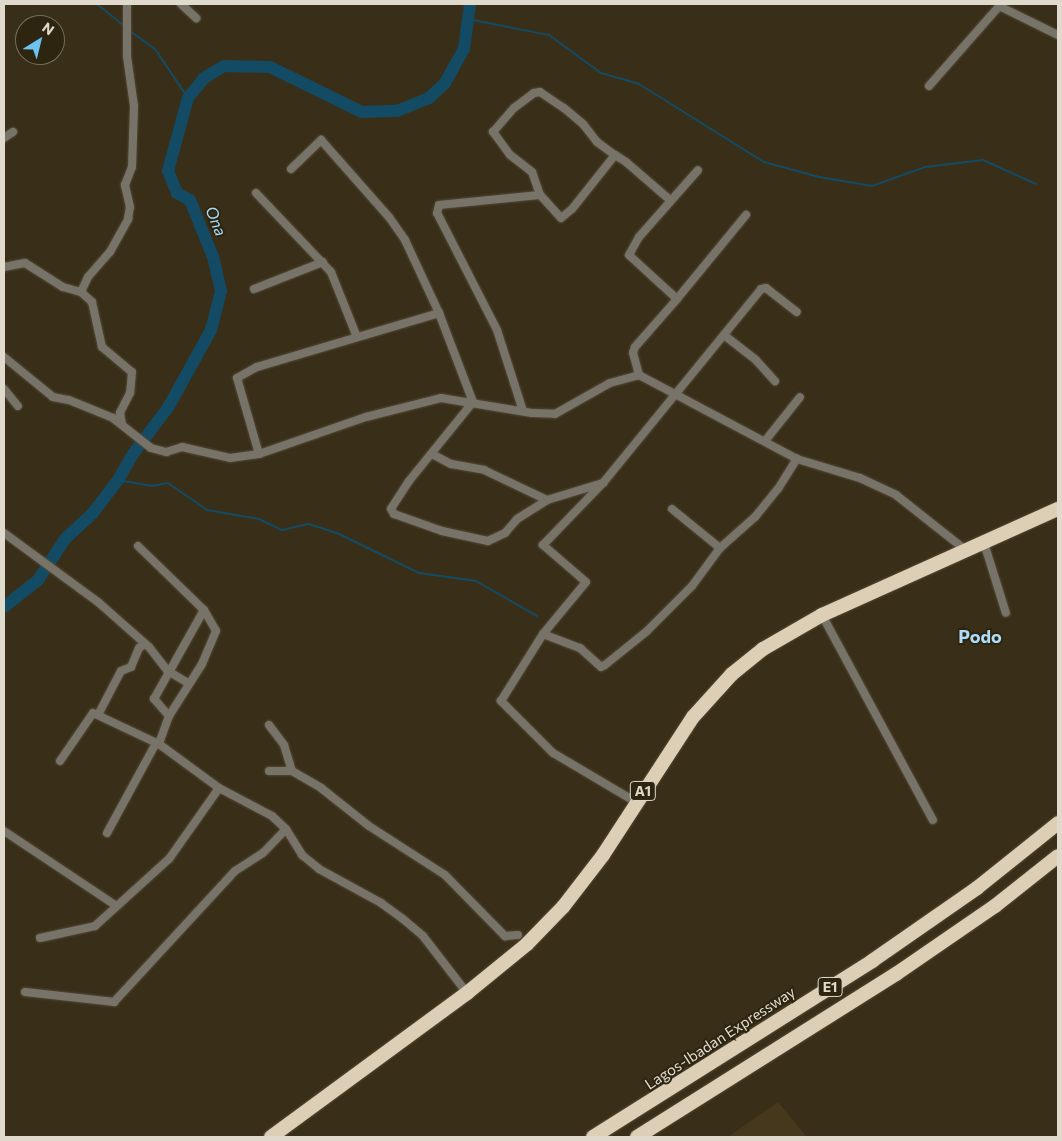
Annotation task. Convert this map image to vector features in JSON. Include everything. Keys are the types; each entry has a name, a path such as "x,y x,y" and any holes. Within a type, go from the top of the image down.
{"highway":[{"name":"A1","path":"271,1137 468,994 527,944 563,906 603,855 679,736 719,687 763,649 822,615 1058,509"},
{"name":"Lagos-Ibadan Expressway","path":"593,1137 872,961 977,888 1058,824"},
{"name":"E1","path":"637,1137 938,947 1058,856"}],"street":[{"path":"82,292 88,277 110,252 128,219 130,207 125,185 132,167 134,106 127,56 127,4"},
{"path":"182,4 196,18"},
{"path":"929,86 1000,5 1058,35"},
{"path":"615,155 572,209 561,218 540,195 532,172 510,155 493,132 501,120 534,93 540,92 564,108 583,124 596,142 615,155 670,200"},
{"path":"4,138 13,132"},
{"path":"291,169 321,140 389,217 405,240 439,313 473,402"},
{"path":"678,299 629,255 638,237 698,170"},
{"path":"256,193 331,272 357,337"},
{"path":"523,411 497,330 437,213 439,205 540,195"},
{"path":"639,375 634,353 635,347 678,299 746,215"},
{"path":"254,289 323,262"},
{"path":"4,267 25,263 63,288 82,292 92,302 102,347 132,372 130,393 120,413 122,424"},
{"path":"636,802 553,753 500,701 543,634 586,582 543,545 603,483 673,394 761,289 766,288 796,312"},
{"path":"260,454 237,378 257,367 439,313"},
{"path":"724,335 755,359 775,381"},
{"path":"4,357 53,397 69,400 122,424 151,448 166,452 182,448 230,458 260,454 413,404 441,398 555,414 610,383 639,375 797,459 860,478 896,495 967,551"},
{"path":"4,389 18,406"},
{"path":"765,441 800,397"},
{"path":"473,402 393,504 394,514 442,531 488,540 505,533 517,519 547,500 603,483"},
{"path":"432,454 451,464 484,470 547,500"},
{"path":"543,634 580,648 603,666 647,631 692,586 720,548 755,517 797,459"},
{"path":"672,509 720,548"},
{"path":"6,535 65,580 98,602 145,644 168,671 188,683"},
{"path":"984,543 1006,613"},
{"path":"107,833 157,743 169,716 188,683 202,664 216,631 204,610 138,546"},
{"path":"169,716 154,699 168,671 204,610"},
{"path":"822,615 933,820"},
{"path":"60,761 89,717 99,713 121,671 131,667 139,648 145,644"},
{"path":"99,713 157,743 219,788 272,816 286,829 302,855 319,869 381,903 423,936 468,994"},
{"path":"270,725 284,745 292,771"},
{"path":"269,770 292,771 341,801 369,826 431,863 474,902 505,936 518,935"},
{"path":"40,938 95,926 115,905 169,859 219,788"},
{"path":"25,992 114,1002 235,871 263,853 286,829"},
{"path":"4,831 115,905"}],"shaded area":[{"path":"778,1102 807,1137 728,1137"}],"waterway":[{"path":"97,4 124,26"},
{"name":"Ona","path":"4,607 38,580 65,539 92,514 118,480 133,454 169,406 211,330 221,291 213,257 190,200 177,193 168,171 188,98 204,78 224,66 270,67 362,112 397,111 429,98 445,83 464,49 470,4"},
{"path":"468,19 549,35 601,73 639,84 764,162 819,177 872,186 925,167 983,160 1036,184"},
{"path":"130,31 155,49 188,98"},
{"path":"118,480 152,486 168,483 207,510 259,519 282,530 309,524 337,533 419,573 476,581 537,616"}],"district":[{"name":"Podo","path":"980,636"}]}
